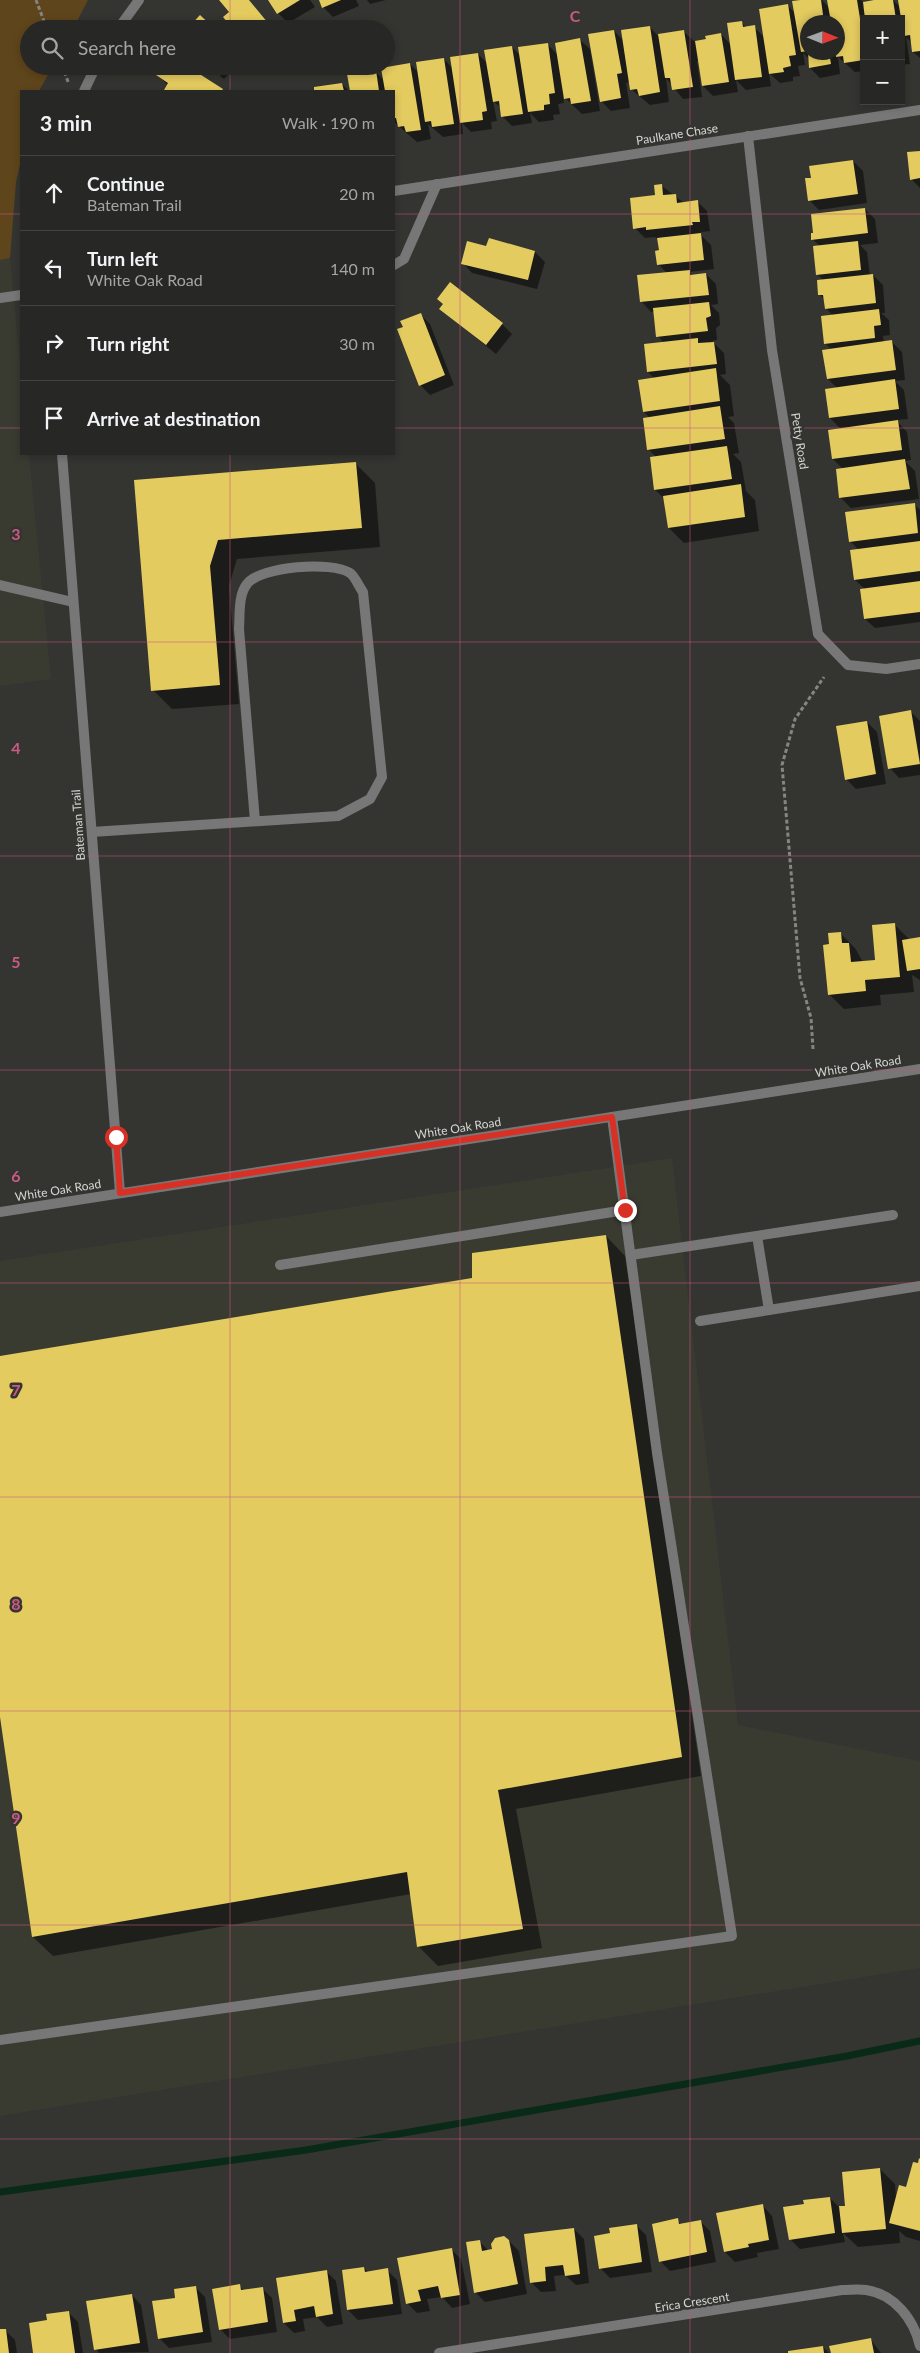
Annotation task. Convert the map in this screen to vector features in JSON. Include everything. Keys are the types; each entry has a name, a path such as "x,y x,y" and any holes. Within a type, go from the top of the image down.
{"street":[{"path":"125,20 139,0"},
{"path":"84,90 92,75"},
{"name":"Paulkane Chase","path":"395,191 920,110"},
{"name":"Petty Road","path":"748,136 772,350 818,634 848,665 886,669 920,664"},
{"path":"395,264 404,259 437,184"},
{"path":"0,298 20,295"},
{"name":"Bateman Trail","path":"62,455 120,1193"},
{"path":"92,832 338,816 370,799 382,777 363,592 351,573 332,567 299,567 264,572 247,584 242,599 239,629 255,821"},
{"path":"0,585 73,602"},
{"name":"White Oak Road","path":"0,1212 920,1069"},
{"path":"0,2040 732,1936 657,1453 612,1117"},
{"path":"280,1265 625,1210"},
{"path":"631,1255 893,1215"},
{"path":"757,1236 769,1310"},
{"path":"700,1321 920,1286"},
{"name":"Erica Crescent","path":"439,2353 842,2290 867,2290 888,2300 908,2314 920,2346"}],"path":[{"path":"36,0 44,20"},
{"path":"65,75 71,90"},
{"path":"812,1049 811,1018 800,978 782,765 795,719 824,677"}],"shaded area":[{"path":"0,0 88,0 78,20 20,20 20,75 48,75 40,90 20,90 20,164 16,182 10,258 0,260"},
{"path":"10,258 20,363 20,455 29,455 51,679 0,686 0,260"},
{"path":"672,1158 738,1725 920,1761 920,1968 0,2116 0,1261"}],"building":[{"path":"219,0 249,0 266,20 226,20 223,17 229,12"},
{"path":"268,0 300,0 277,14"},
{"path":"319,0 341,0 322,8"},
{"path":"821,0 823,15 800,15 800,46 792,1"},
{"path":"827,0 857,0 860,18 860,61 844,63 845,15 830,15"},
{"path":"893,0 895,15 865,15 863,2"},
{"path":"898,0 920,0 920,51 912,52 910,35 905,36 905,15 900,15"},
{"path":"788,4 796,55 789,56 791,66 783,68 784,72 769,74 759,9"},
{"path":"200,15 205,20 195,20"},
{"path":"742,21 743,27 755,25 762,77 735,80 727,23"},
{"path":"650,26 660,92 639,96 637,89 630,90 621,30"},
{"path":"614,30 622,73 617,74 621,98 600,102 588,34"},
{"path":"684,30 693,87 672,90 670,78 665,78 658,34"},
{"path":"721,33 729,82 702,86 695,41 706,39 705,36"},
{"path":"580,38 591,101 571,104 570,98 564,99 555,43"},
{"path":"548,43 555,93 549,94 550,104 544,105 544,110 528,112 518,47"},
{"path":"512,46 523,114 501,117 499,101 493,102 484,50"},
{"path":"478,53 487,111 482,112 483,120 460,123 450,57"},
{"path":"444,58 454,124 432,127 431,121 425,122 416,62"},
{"path":"808,60 830,60 831,64 809,68"},
{"path":"410,63 421,130 406,132 404,126 398,127 395,118 395,90 385,90 382,75 395,75 395,66"},
{"path":"156,75 201,75 223,89 164,90 168,83"},
{"path":"347,75 377,75 379,90 350,90"},
{"path":"342,83 344,90 314,90 314,87"},
{"path":"920,151 920,178 910,180 907,152"},
{"path":"853,160 858,194 808,201 805,178 811,178 809,166"},
{"path":"662,184 663,195 676,194 677,203 698,200 700,222 692,222 693,225 646,230 646,227 633,229 630,198 655,195 654,185"},
{"path":"865,208 868,233 811,240 811,233 813,233 811,214"},
{"path":"701,233 704,260 657,265 655,251 659,250 657,238"},
{"path":"489,238 535,251 528,280 461,264 467,241 486,246"},
{"path":"858,241 861,270 816,275 813,246"},
{"path":"690,270 690,275 706,273 709,295 640,302 637,275"},
{"path":"873,274 876,303 825,309 823,295 818,295 817,280"},
{"path":"450,282 503,323 486,345 439,309 443,304 437,299"},
{"path":"709,302 711,316 706,318 708,331 656,337 653,308"},
{"path":"879,309 881,325 874,326 875,338 824,344 821,316"},
{"path":"421,313 445,375 419,386 397,329 403,327 400,321"},
{"path":"698,338 698,343 714,342 717,364 647,372 644,344"},
{"path":"892,340 896,370 827,379 822,350"},
{"path":"716,368 720,401 643,412 638,380"},
{"path":"895,379 899,409 829,418 825,389"},
{"path":"720,406 725,439 647,450 643,418"},
{"path":"898,420 902,450 832,459 828,430"},
{"path":"727,446 732,479 654,490 650,457"},
{"path":"905,459 910,489 839,498 836,469"},
{"path":"356,462 362,528 218,540 210,566 220,685 151,691 134,480"},
{"path":"741,484 745,517 668,528 663,496"},
{"path":"915,503 918,533 849,542 845,512"},
{"path":"920,541 920,571 854,580 850,550"},
{"path":"920,581 920,612 864,619 860,589"},
{"path":"911,710 920,764 888,769 879,716"},
{"path":"867,721 876,774 845,780 836,726"},
{"path":"895,923 900,977 865,980 866,991 828,995 823,945 829,944 828,933 841,932 842,943 849,943 851,962 875,960 872,925"},
{"path":"920,937 920,969 907,971 902,940"},
{"path":"606,1235 682,1757 498,1790 523,1929 417,1947 407,1872 32,1937 0,1717 0,1356 472,1278 472,1253"},
{"path":"919,2158 920,2231 889,2223 899,2185 906,2187 913,2162 918,2163"},
{"path":"880,2168 886,2229 842,2233 839,2206 845,2206 842,2172"},
{"path":"830,2197 835,2233 789,2240 783,2207 804,2204 803,2200"},
{"path":"763,2204 769,2240 748,2244 749,2247 724,2252 716,2213"},
{"path":"678,2218 679,2224 701,2220 707,2252 659,2262 652,2224"},
{"path":"637,2224 642,2262 599,2269 594,2236 610,2233 609,2228"},
{"path":"574,2228 580,2274 565,2276 563,2265 545,2267 546,2281 530,2283 524,2234"},
{"path":"504,2236 509,2240 518,2284 474,2293 466,2242 480,2240 482,2251 492,2249 491,2244 495,2238"},
{"path":"452,2248 460,2295 441,2298 438,2286 418,2290 421,2301 406,2304 397,2258"},
{"path":"364,2267 365,2272 388,2268 393,2304 347,2310 342,2270"},
{"path":"327,2270 333,2314 316,2317 314,2306 294,2310 296,2321 283,2323 276,2278"},
{"path":"240,2284 241,2290 263,2287 268,2322 219,2330 212,2289"},
{"path":"196,2286 203,2332 158,2339 152,2301 175,2298 174,2289"},
{"path":"132,2294 140,2343 94,2350 86,2301"},
{"path":"69,2311 75,2353 33,2353 29,2323 47,2320 46,2314"},
{"path":"0,2329 6,2329 9,2353 0,2353"},
{"path":"871,2338 874,2353 831,2353 829,2346"},
{"path":"823,2346 824,2353 788,2353 788,2351"}],"waterway":[{"path":"0,2192 306,2150 847,2056 920,2041"}],"route":[{"path":"116,1137 120,1193 612,1117 625,1210"}]}
